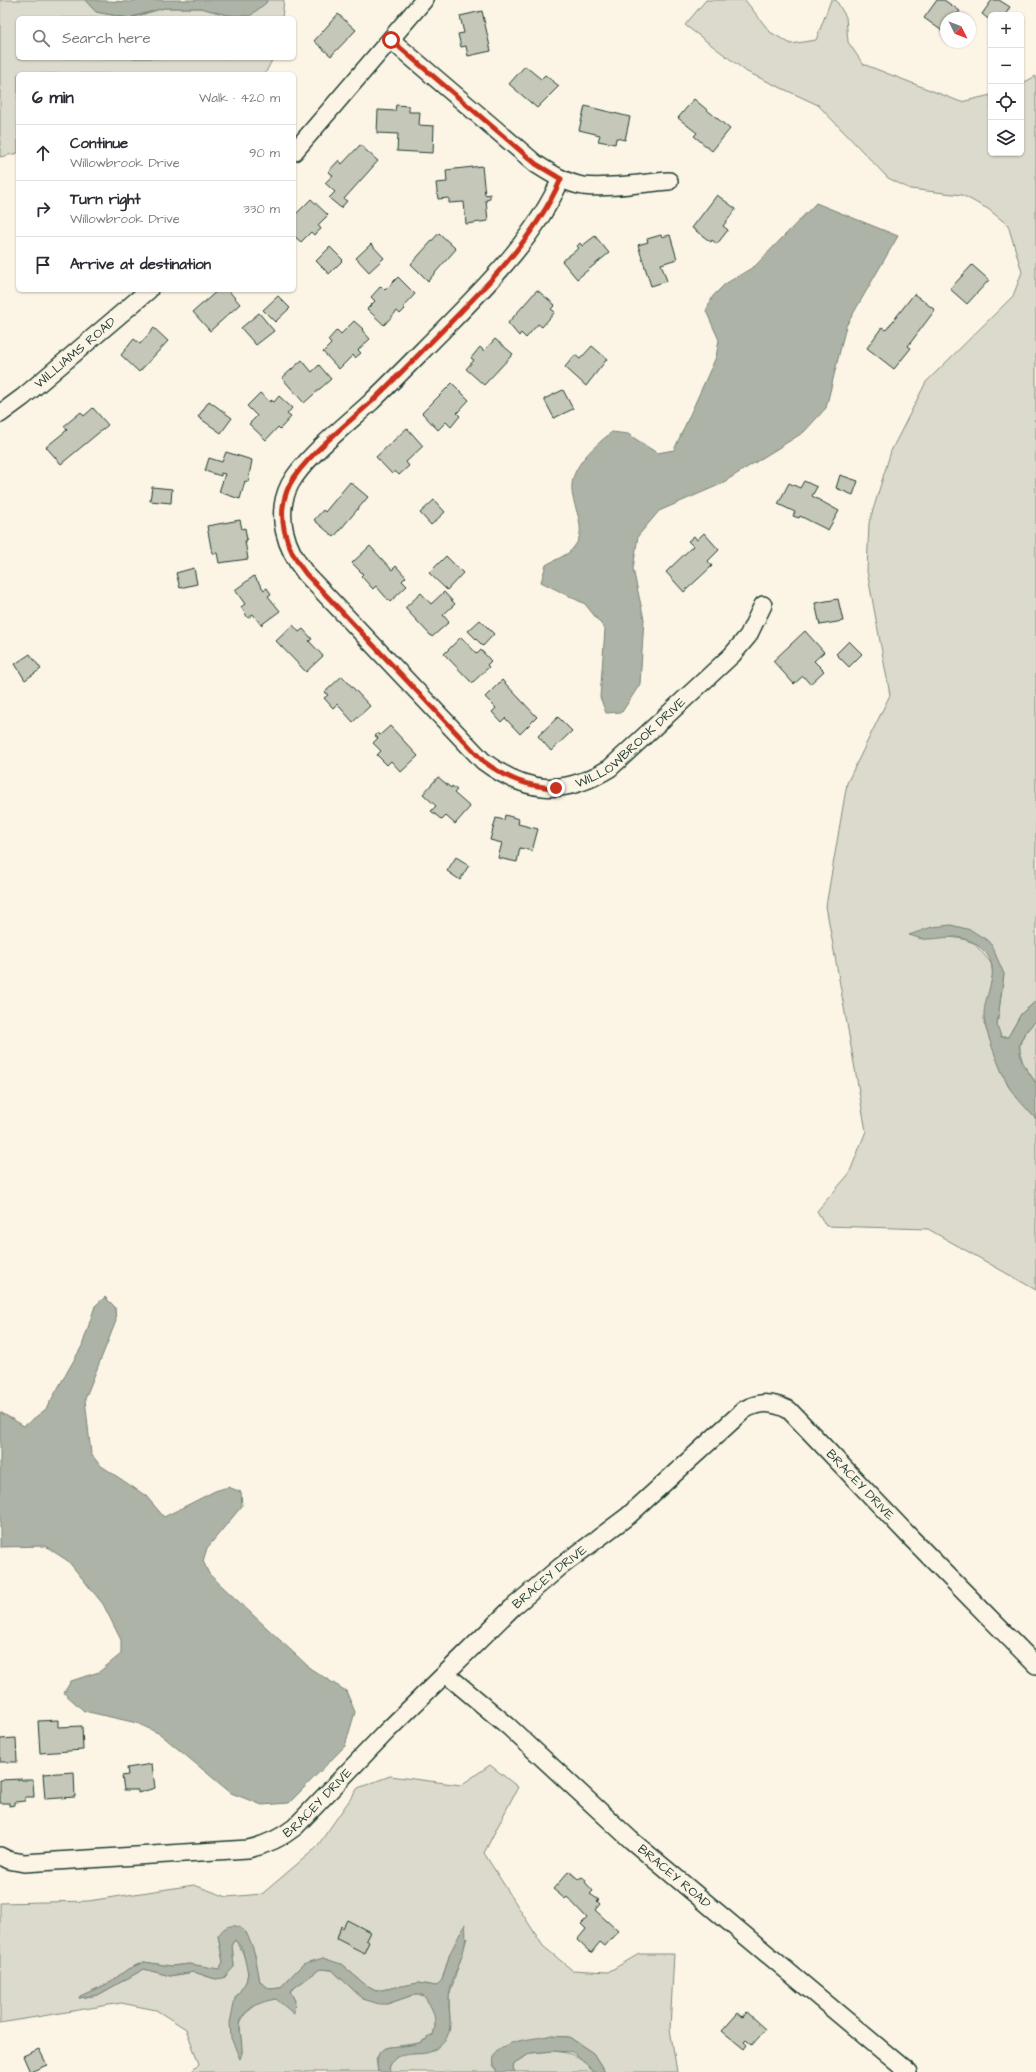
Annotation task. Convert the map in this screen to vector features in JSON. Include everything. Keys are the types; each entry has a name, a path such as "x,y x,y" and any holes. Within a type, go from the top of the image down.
{"street":[{"path":"296,150 424,0"},
{"path":"391,40 536,164 561,179 583,186 669,181"},
{"name":"WILLOWBROOK DRIVE","path":"561,179 551,201 536,227 467,306 382,391 301,467 289,485 282,516 288,546 306,574 483,761 500,774 519,782 540,788 556,788 576,784 596,776 610,768 732,655 748,636 763,605"},
{"name":"WILLIAMS ROAD","path":"0,414 40,383 147,292"},
{"name":"BRACEY DRIVE","path":"0,1856 8,1860 24,1863 248,1849 266,1845 283,1836 295,1827 386,1731 512,1608 560,1567 628,1516 744,1410 753,1405 765,1402 777,1404 788,1410 1036,1665"},
{"name":"BRACEY ROAD","path":"446,1674 508,1726 631,1840 908,2072"}],"shaded area":[{"path":"0,0 85,0 96,12 117,16 16,16 16,60 272,60 266,72 16,72 16,153 0,157"},
{"path":"85,0 130,2 136,0 267,0 266,3 250,16 227,15 201,8 164,8 135,16 117,16 96,12"},
{"path":"267,0 284,0 282,16 138,16 164,8 201,8 227,15 266,3"},
{"path":"706,0 745,0 770,32 791,44 816,40 831,0 836,0 846,17 848,42 863,64 961,102 988,96 988,156 1024,156 1024,82 1036,76 1036,420 1034,420 1036,422 1036,1001 1021,1014 1008,1037 1001,1037 997,1025 1004,974 971,930 923,939 945,936 963,939 974,943 991,963 993,974 984,1023 1008,1086 1036,1119 1036,1290 928,1229 826,1226 817,1211 849,1174 866,1131 826,906 847,783 890,695 867,571 869,523 891,451 926,382 1013,296 1022,272 1008,225 988,209 962,195 910,189 888,178 818,105 747,72 685,25"},
{"path":"816,203 898,236 846,326 826,408 804,432 719,485 659,511 638,536 633,569 644,619 640,684 622,712 606,713 600,697 605,629 585,604 541,582 546,565 572,550 578,539 580,524 572,493 573,477 581,462 587,455 612,432 628,434 657,453 674,450 716,357 719,340 706,311 713,296 725,284 755,266"},
{"path":"951,925 971,930 990,942 1004,974 997,1025 1001,1037 1008,1037 1021,1014 1036,1001 1036,1021 1025,1032 1019,1045 1022,1063 1036,1083 1036,1119 1018,1099 1006,1082 986,1029 984,1013 992,972 991,962 985,952 974,943 961,938 949,937 920,939 909,935 932,927"},
{"path":"1036,1021 1036,1083 1021,1058 1020,1044 1028,1029"},
{"path":"105,1297 115,1307 116,1321 85,1399 91,1454 100,1465 146,1496 164,1517 215,1491 228,1487 241,1492 242,1506 207,1548 203,1561 209,1574 311,1669 346,1691 355,1712 345,1746 289,1803 262,1805 231,1793 160,1734 137,1723 84,1711 64,1693 71,1681 99,1672 121,1654 121,1640 103,1604 68,1561 45,1546 0,1547 0,1412 24,1426 46,1409 82,1346 95,1306"},
{"path":"490,1765 518,1787 484,1853 543,1946 572,1970 608,1972 639,1954 674,1954 670,2029 677,2072 605,2072 593,2053 569,2037 548,2036 493,2064 497,2072 391,2072 389,2068 393,2059 399,2056 433,2051 450,2022 449,1997 467,1938 450,1953 442,1980 436,1986 418,1983 376,1991 368,1987 341,1964 303,1964 280,1988 270,1989 260,1982 255,1955 246,1932 218,1936 223,1962 219,1970 190,1964 171,1966 144,1962 128,1969 109,1983 79,1998 98,1995 144,1969 170,1976 194,1972 215,1979 234,1967 232,1944 235,1940 241,1949 248,1971 245,1984 235,1998 242,2053 240,2024 245,2014 261,2001 276,1999 295,2001 290,1991 320,1969 332,1970 363,1999 387,2004 413,1995 424,1995 433,2009 435,2024 433,2035 419,2043 386,2048 376,2058 378,2072 191,2072 199,2064 186,2029 156,2010 121,2003 0,2023 0,1903 88,1901 194,1885 227,1897 262,1894 316,1848 358,1788 390,1776 461,1785"},
{"path":"465,1924 466,1934 463,1953 450,1989 450,2028 447,2037 437,2048 428,2053 403,2054 398,2056 389,2068 391,2072 378,2072 377,2061 379,2054 388,2047 419,2043 433,2035 435,2019 432,2009 423,1995 413,1995 387,2004 379,2004 363,1999 332,1970 320,1969 290,1991 295,2001 294,2014 276,1999 259,2004 248,2010 241,2019 240,2025 242,2051 240,2059 231,2038 230,2023 235,1998 246,1982 248,1973 242,1948 235,1940 232,1944 234,1967 224,1978 215,1979 194,1972 170,1976 144,1969 98,1995 79,1998 80,1996 109,1983 128,1969 144,1962 171,1966 190,1964 219,1969 223,1962 218,1936 225,1928 230,1926 236,1926 242,1929 246,1934 256,1958 260,1982 270,1989 280,1988 303,1964 323,1958 341,1964 368,1987 376,1991 418,1983 436,1986 442,1980 450,1953"},
{"path":"548,2036 569,2037 593,2053 605,2072 593,2072 585,2062 572,2052 553,2051 531,2053 514,2063 513,2068 515,2072 497,2072 494,2062 495,2054 501,2048 519,2041"},
{"path":"553,2051 576,2056 593,2072 515,2072 513,2068 514,2063 531,2053"}],"building":[{"path":"937,0 944,0 960,11 940,12 940,29 924,18"},
{"path":"992,0 999,0 1010,7 1007,12 988,12 988,19 982,14"},
{"path":"482,11 491,51 468,56 466,46 461,47 458,34 464,33 460,16"},
{"path":"338,14 356,30 331,56 314,41"},
{"path":"525,66 541,79 545,75 559,86 537,108 509,84"},
{"path":"694,99 730,129 712,151 694,136 697,133 678,118"},
{"path":"396,105 409,106 409,112 420,112 419,125 434,126 433,153 397,151 398,134 377,133 378,110 395,111"},
{"path":"585,106 630,117 625,140 616,138 615,144 598,141 600,135 579,130"},
{"path":"360,145 378,161 344,199 347,201 341,208 329,198 335,192 325,183 333,175 328,172 339,160 342,164"},
{"path":"482,166 485,195 490,194 490,199 486,200 488,221 466,224 464,202 449,203 449,198 438,199 436,183 447,182 446,170"},
{"path":"717,195 736,209 723,226 728,230 717,244 712,240 711,242 692,228"},
{"path":"311,199 328,215 318,225 321,229 314,235 311,232 301,242 296,238 296,214"},
{"path":"439,233 456,249 428,281 411,264"},
{"path":"661,235 662,237 670,235 677,259 661,264 667,281 651,286 638,245 648,242 647,239"},
{"path":"595,236 609,253 577,279 562,261 579,248 577,246 580,243 582,246"},
{"path":"371,244 384,258 369,272 356,258"},
{"path":"330,247 343,260 329,274 316,261"},
{"path":"972,265 989,280 967,304 950,289"},
{"path":"398,277 415,294 403,307 405,309 400,314 397,311 384,325 367,309 375,301 371,297 381,286 385,290"},
{"path":"537,290 555,305 551,309 555,312 542,327 538,324 526,338 521,333 519,336 508,323"},
{"path":"216,292 230,292 240,304 210,331 193,312"},
{"path":"914,294 935,310 908,346 911,348 894,369 867,348 882,327 886,330"},
{"path":"278,296 290,308 275,322 263,310"},
{"path":"259,313 274,331 256,345 241,328"},
{"path":"354,321 363,329 362,330 370,339 358,350 361,353 355,358 353,355 339,369 323,352 331,344 328,340 337,330 341,334"},
{"path":"154,328 168,341 139,372 121,355 134,339 140,344"},
{"path":"495,339 513,354 484,385 466,369 474,360 471,358 480,347 484,351"},
{"path":"592,346 607,359 586,386 565,367 575,355 580,359"},
{"path":"302,360 312,372 319,365 331,379 304,403 282,378"},
{"path":"452,383 469,400 457,413 460,416 451,427 446,422 438,430 422,413"},
{"path":"563,390 573,409 554,418 544,399"},
{"path":"260,393 270,402 271,400 274,402 279,396 292,408 287,414 291,417 280,429 278,427 266,440 249,424 257,416 247,406"},
{"path":"209,401 232,418 221,433 198,417"},
{"path":"93,408 108,425 61,464 46,447 67,430 64,426 81,412 84,416"},
{"path":"407,428 423,446 406,462 409,466 399,475 395,471 392,474 376,457"},
{"path":"226,452 252,460 248,482 245,481 240,499 219,492 225,474 221,473 221,476 205,471 209,458 222,462"},
{"path":"840,475 858,481 853,495 836,488"},
{"path":"804,481 817,487 812,496 839,511 828,530 800,516 799,518 793,516 795,512 778,504 789,483 800,488"},
{"path":"350,482 368,497 334,537 314,520 323,510 325,512"},
{"path":"152,487 172,489 171,503 150,501"},
{"path":"434,500 445,512 431,525 420,513"},
{"path":"240,520 242,529 245,528 247,540 245,541 248,559 219,563 217,553 212,553 207,526"},
{"path":"704,533 719,550 708,561 712,566 684,592 666,572 693,546 688,541 694,536 697,540"},
{"path":"370,546 392,570 396,566 406,577 402,581 407,586 390,602 376,586 373,589 361,576 363,574 352,563"},
{"path":"446,556 463,573 447,590 429,573"},
{"path":"194,568 197,584 180,588 176,573"},
{"path":"254,576 264,590 267,588 271,594 268,596 280,611 261,625 253,614 248,618 241,607 245,604 235,590"},
{"path":"444,592 455,604 443,615 449,622 432,637 405,608 421,593 431,604"},
{"path":"838,599 843,621 820,625 815,603"},
{"path":"480,620 494,634 483,646 468,631"},
{"path":"293,625 299,632 303,629 312,639 309,641 323,656 306,672 276,641"},
{"path":"805,631 824,652 814,661 824,671 810,684 803,676 794,684 773,661"},
{"path":"461,637 477,654 481,650 491,661 487,665 489,667 472,683 444,654"},
{"path":"849,641 862,654 849,667 836,654"},
{"path":"30,654 41,669 25,680 15,664"},
{"path":"342,676 370,706 353,722 337,704 333,708 324,698 328,695 325,692"},
{"path":"502,680 537,717 520,734 505,718 501,722 492,712 496,708 485,697"},
{"path":"558,717 572,731 551,751 538,736"},
{"path":"390,726 418,756 401,772 391,761 387,765 377,755 381,751 373,743 378,738 375,736 378,733 380,735"},
{"path":"438,777 451,788 452,786 457,790 454,793 470,807 455,824 446,816 442,820 431,811 436,806 423,794"},
{"path":"505,815 519,819 518,824 538,829 532,851 520,848 517,862 498,858 502,843 490,840 496,818 504,820"},
{"path":"456,857 469,865 460,880 447,871"},
{"path":"58,1720 58,1727 82,1726 83,1750 40,1753 38,1721"},
{"path":"16,1738 17,1762 0,1762 0,1739"},
{"path":"152,1764 155,1788 138,1793 138,1790 124,1790 122,1776 128,1775 127,1768"},
{"path":"74,1772 75,1797 45,1799 43,1774"},
{"path":"0,1780 33,1780 34,1797 25,1797 25,1801 15,1802 15,1805 9,1806 9,1803 0,1803"},
{"path":"569,1871 578,1879 582,1877 586,1880 585,1882 593,1891 590,1894 599,1900 597,1901 600,1904 595,1910 618,1931 605,1946 600,1942 591,1953 577,1940 586,1929 581,1924 587,1918 567,1897 565,1899 553,1889"},
{"path":"347,1920 370,1932 366,1940 369,1942 364,1953 337,1939 341,1926 343,1928"},
{"path":"747,2012 766,2029 752,2045 746,2040 744,2042 747,2045 744,2049 722,2031 738,2013 743,2017"},
{"path":"39,2049 47,2065 30,2072 23,2056"}],"route":[{"path":"391,40 536,164 561,179 551,201 536,227 467,306 382,391 301,467 289,485 285,498 282,516 284,531 288,546 298,564 306,574 483,761 500,774 519,782 540,788 556,788"}]}
